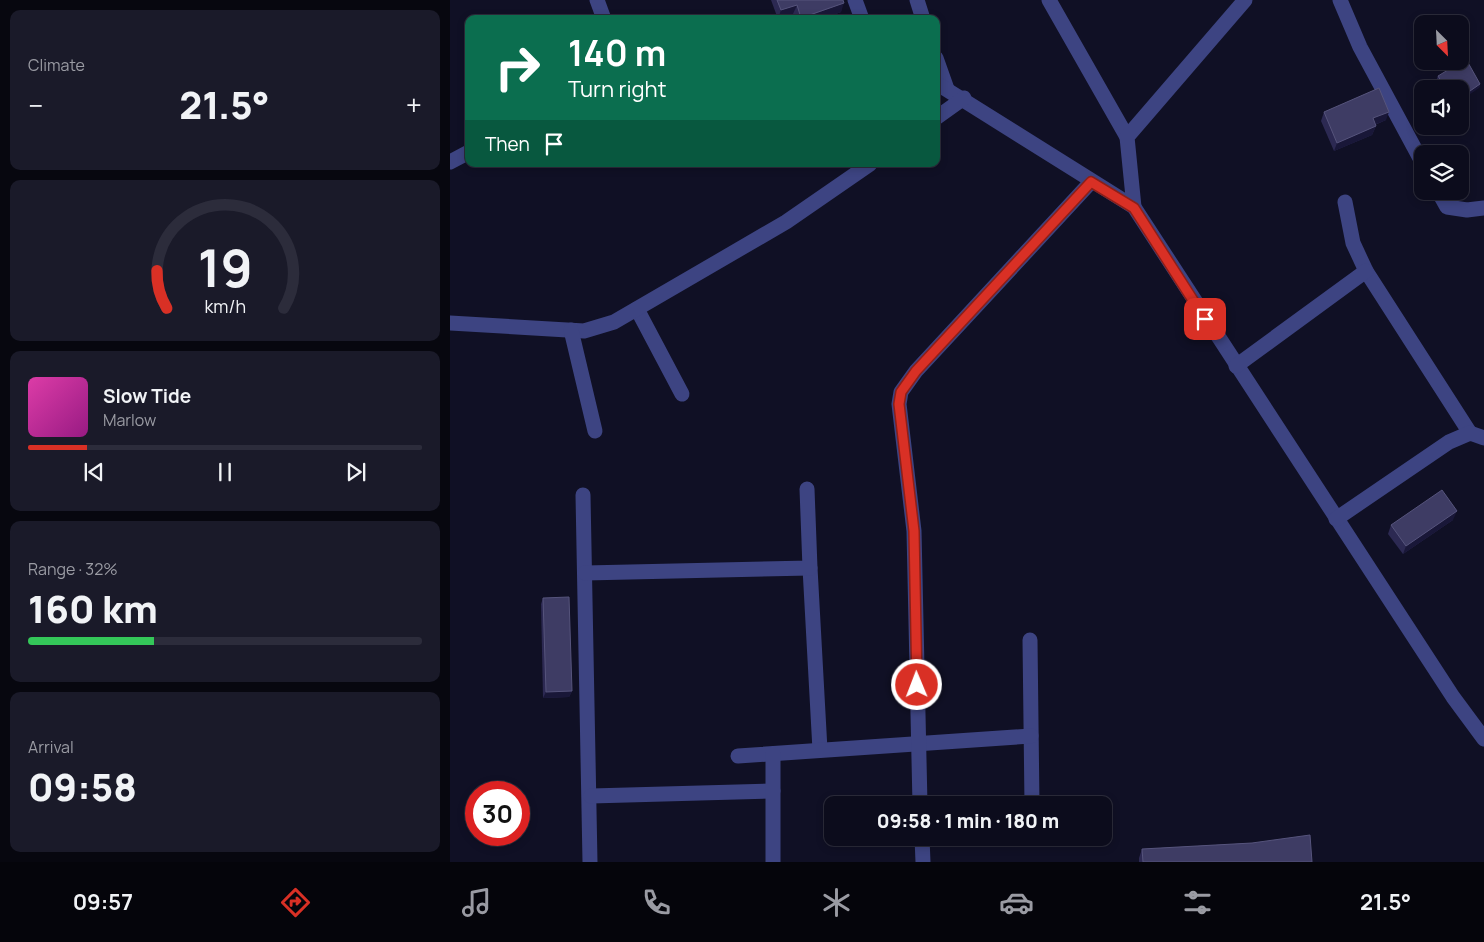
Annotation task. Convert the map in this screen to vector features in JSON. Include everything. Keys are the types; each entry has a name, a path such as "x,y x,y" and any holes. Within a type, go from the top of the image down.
{"street":[{"path":"597,0 603,15"},
{"path":"855,0 861,15"},
{"path":"916,0 922,15"},
{"path":"1049,0 1127,137 1134,208"},
{"path":"1127,137 1245,0"},
{"path":"1340,0 1360,47 1414,147"},
{"path":"942,86 964,98 1091,182 1134,208 1453,698 1484,739"},
{"path":"940,115 964,98"},
{"path":"450,162 465,154"},
{"path":"450,323 584,330 614,322 786,222 866,167"},
{"path":"920,796 914,531 899,404 901,392 916,371 1091,182"},
{"path":"1443,200 1447,207 1467,210 1484,208"},
{"path":"1345,202 1353,243 1366,271 1470,433 1484,438"},
{"path":"1236,366 1366,271"},
{"path":"637,309 682,394"},
{"path":"571,330 595,431"},
{"path":"1336,519 1449,442 1470,433"},
{"path":"807,489 820,750"},
{"path":"583,494 591,796 590,862"},
{"path":"586,572 810,568"},
{"path":"1030,640 1032,796"},
{"path":"738,756 1031,736"},
{"path":"773,754 773,862"},
{"path":"591,796 773,791"},
{"path":"922,846 923,862"}],"building":[{"path":"777,0 843,0 844,3 810,15 800,15 797,5 781,10"},
{"path":"1469,64 1480,84 1469,92 1469,80 1440,80 1438,76 1448,70 1469,70"},
{"path":"1379,88 1389,112 1373,118 1376,126 1337,143 1324,112"},
{"path":"1442,490 1457,511 1406,546 1391,525"},
{"path":"569,597 572,691 546,692 543,598"},
{"path":"1310,835 1312,862 1143,862 1142,849 1252,843"}],"route":[{"path":"917,685 914,531 899,404 901,392 916,371 1091,182 1134,208 1205,319"}]}
